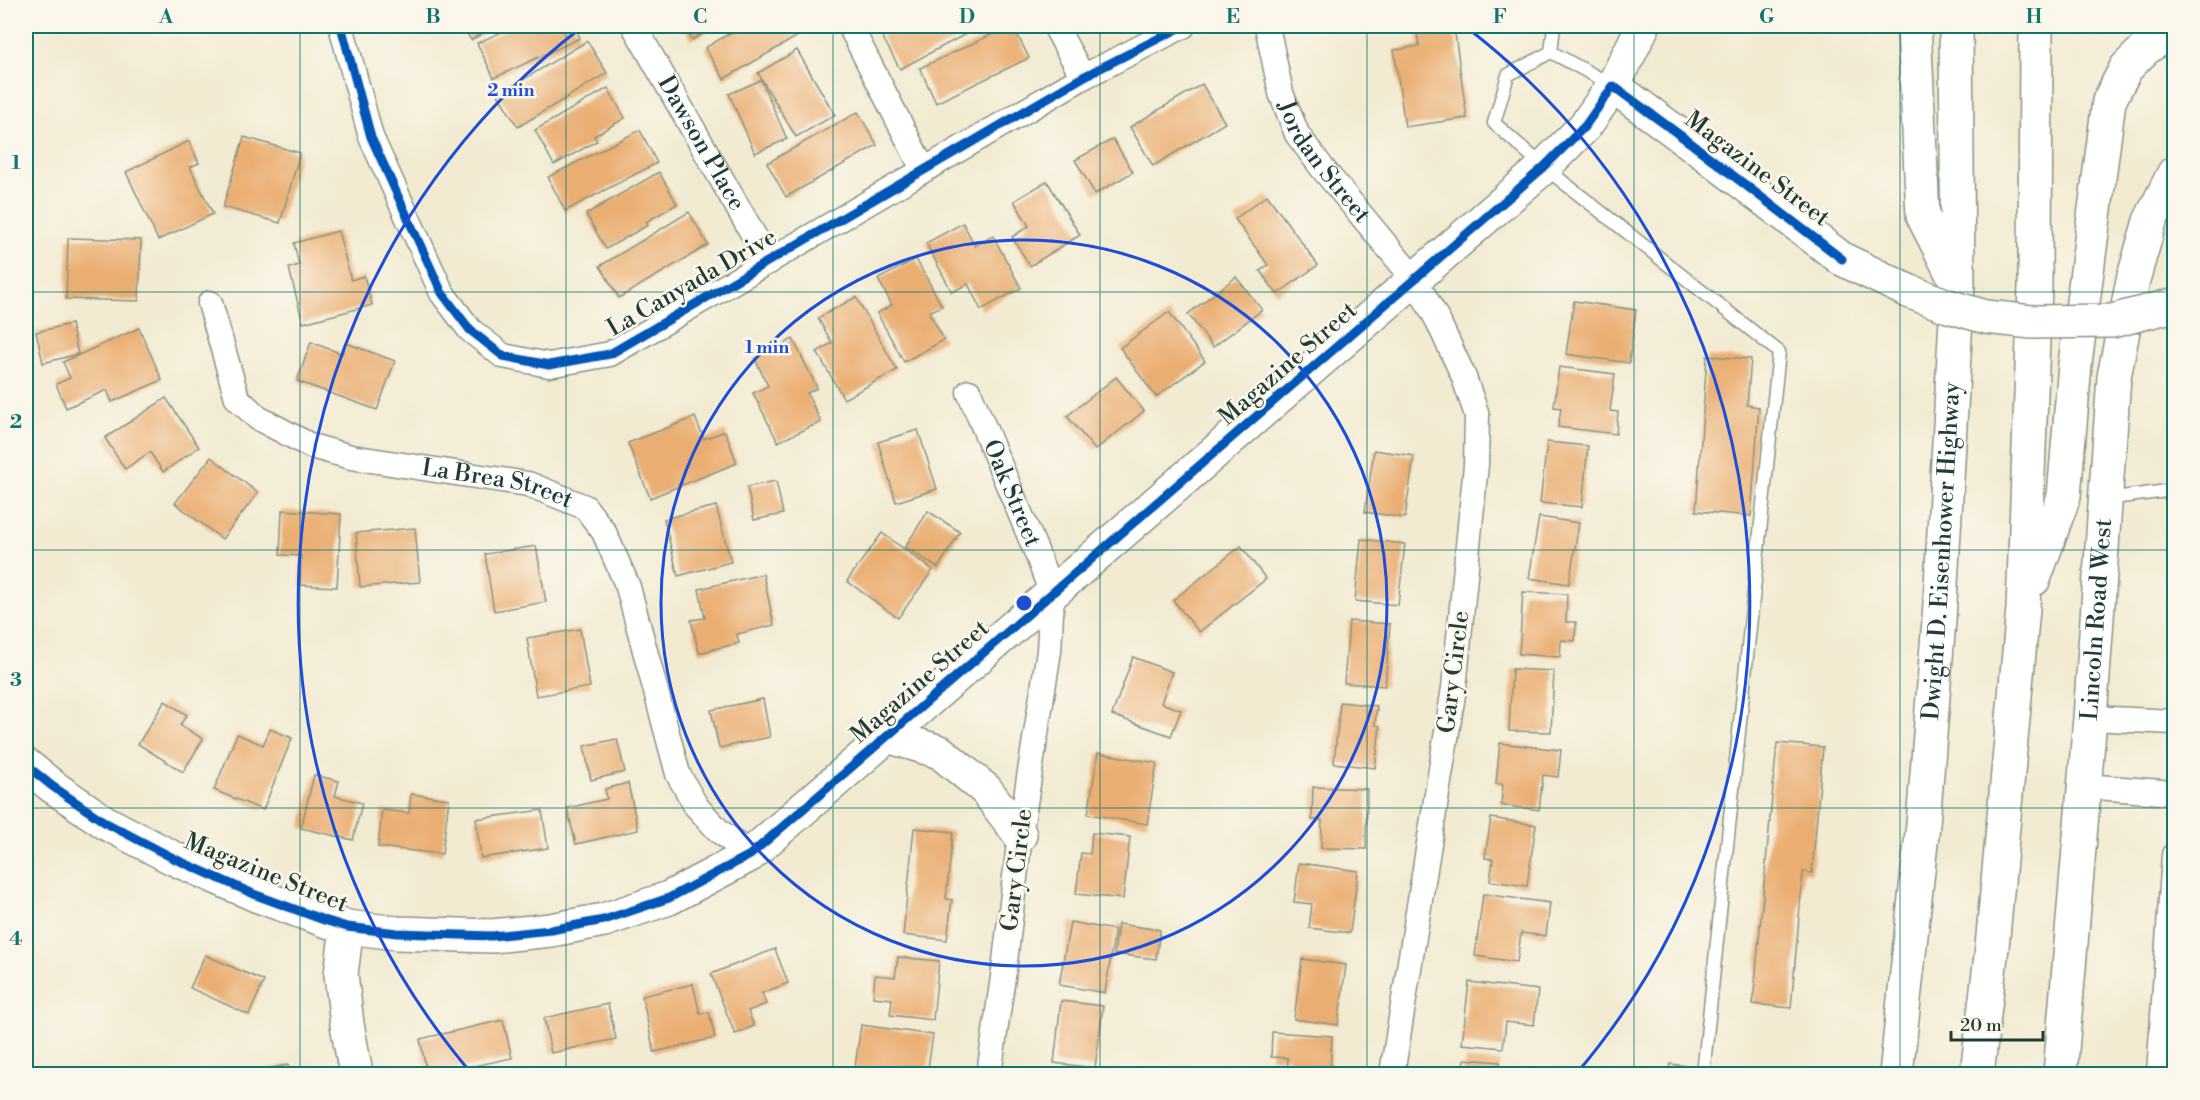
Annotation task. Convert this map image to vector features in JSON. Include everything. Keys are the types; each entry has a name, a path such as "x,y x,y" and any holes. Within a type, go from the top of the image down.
{"main road":[{"path":"1613,86 1643,26"},
{"path":"1914,26 1923,216 1958,284"},
{"name":"Dwight D. Eisenhower Highway","path":"1896,1074 1923,824 1939,620 1958,284 1956,26"},
{"path":"1977,1074 1992,947 2023,609 2035,287 2036,26"},
{"path":"2023,609 2064,496 2075,364 2109,101 2126,68 2146,48 2175,30"},
{"name":"Magazine Street","path":"26,765 106,823 175,859 256,895 347,927 397,933 492,936 551,930 604,920 654,904 710,878 750,855 1544,167 1584,126 1613,86 1842,259 1908,291 1986,317 2032,322 2112,321 2175,305"},
{"name":"Lincoln Road West","path":"2060,1074 2090,718 2114,377 2133,280 2150,221 2175,173"},
{"path":"888,736 940,752 986,790 1020,835"},
{"path":"347,927 341,974 356,1074"}],"street":[{"name":"La Canyada Drive","path":"341,26 371,136 442,293 470,330 503,356 549,365 610,354 1083,77 1183,26"},
{"name":"Dawson Place","path":"634,26 769,262"},
{"path":"850,26 923,169"},
{"path":"1055,26 1083,77"},
{"name":"Jordan Street","path":"1267,26 1281,93 1297,134 1414,280"},
{"name":"Gary Circle","path":"1392,1074 1454,688 1476,465 1477,415 1463,375 1437,319 1414,280"},
{"name":"La Brea Street","path":"210,303 237,398 258,418 311,446 351,457 528,484 585,507 604,532 628,587 678,774 696,806 718,830 750,855"},
{"name":"Oak Street","path":"969,392 1052,594"},
{"name":"Gary Circle","path":"989,1074 1020,835 1049,651 1052,594"},
{"path":"2090,718 2175,722"},
{"path":"2084,786 2175,793"},
{"path":"2159,1074 2175,855"}],"lane":[{"path":"1551,52 1554,26"},
{"path":"1551,52 1613,86"},
{"path":"1551,52 1508,75 1494,123 1544,167 1779,352 1703,1074"},
{"path":"2105,499 2175,490"}],"building":[{"path":"193,26 226,26 226,27 194,33"},
{"path":"462,26 496,26 471,40"},
{"path":"515,26 575,26 580,38 494,78 477,43"},
{"path":"684,26 717,26 692,40"},
{"path":"742,26 792,26 798,36 724,79 705,48"},
{"path":"902,26 981,26 900,69 882,36"},
{"path":"1013,26 1029,58 936,103 920,68"},
{"path":"1454,27 1467,118 1405,127 1394,50 1419,46 1417,32"},
{"path":"587,41 607,73 518,127 498,95"},
{"path":"797,50 835,115 796,137 758,73"},
{"path":"761,80 787,139 755,153 729,94"},
{"path":"1202,84 1225,123 1153,166 1130,127"},
{"path":"608,88 625,118 594,136 597,141 554,165 535,130"},
{"path":"858,112 877,145 786,197 767,163"},
{"path":"640,130 657,163 565,211 548,177"},
{"path":"244,137 300,153 280,223 223,207"},
{"path":"1113,139 1133,172 1095,194 1075,160"},
{"path":"189,141 199,163 190,167 213,214 158,240 126,172"},
{"path":"659,172 677,204 646,222 648,225 606,249 586,214"},
{"path":"1047,181 1080,235 1030,266 1012,237 1029,226 1014,201"},
{"path":"1267,195 1318,265 1277,294 1260,271 1268,265 1235,219"},
{"path":"689,212 708,245 619,298 600,266"},
{"path":"963,223 975,246 993,236 1021,288 981,310 968,284 952,292 926,243"},
{"path":"338,231 351,280 364,276 372,305 303,323 289,268 299,265 294,243"},
{"path":"68,238 141,240 139,301 66,299"},
{"path":"916,259 942,306 929,312 944,340 904,362 877,313 892,305 878,279"},
{"path":"1236,277 1262,310 1213,347 1188,314"},
{"path":"856,297 897,370 844,399 817,352 832,343 818,318"},
{"path":"1574,301 1636,310 1629,363 1566,354"},
{"path":"1169,312 1205,361 1156,397 1120,348"},
{"path":"71,324 78,354 43,363 36,332"},
{"path":"139,328 162,380 112,402 107,390 66,408 56,384 70,378 63,362"},
{"path":"793,339 817,388 807,393 821,422 778,442 753,393 768,386 755,359"},
{"path":"311,342 342,354 346,343 395,361 377,410 297,381"},
{"path":"1707,356 1751,359 1747,405 1759,407 1751,516 1696,511"},
{"path":"1559,367 1615,374 1610,411 1618,412 1616,434 1558,427 1561,408 1554,407"},
{"path":"1116,377 1144,411 1095,450 1067,416"},
{"path":"166,398 199,447 163,472 150,452 125,469 105,438"},
{"path":"695,417 704,439 725,431 737,463 650,498 628,443"},
{"path":"918,430 937,489 896,502 878,442"},
{"path":"1547,442 1588,446 1582,507 1540,503"},
{"path":"1374,450 1414,456 1405,518 1365,512"},
{"path":"211,457 258,493 222,539 175,503"},
{"path":"776,481 783,514 754,520 747,487"},
{"path":"716,506 731,562 678,576 664,519"},
{"path":"282,510 341,514 337,587 300,585 301,556 280,555"},
{"path":"928,511 960,532 938,568 905,547"},
{"path":"1539,517 1579,523 1569,584 1529,578"},
{"path":"415,528 420,582 360,587 356,533"},
{"path":"882,533 933,570 898,618 847,581"},
{"path":"1361,539 1405,544 1398,605 1355,601"},
{"path":"536,546 546,602 494,611 485,554"},
{"path":"1241,546 1266,579 1199,632 1173,600"},
{"path":"763,574 774,625 737,634 739,643 699,653 691,620 705,618 699,589"},
{"path":"1523,592 1567,594 1566,622 1576,622 1575,641 1561,640 1560,657 1519,654"},
{"path":"1349,621 1390,624 1385,686 1344,683"},
{"path":"580,629 590,687 536,696 527,638"},
{"path":"1133,657 1172,672 1161,703 1181,710 1171,736 1112,715"},
{"path":"1512,669 1554,671 1551,732 1509,731"},
{"path":"763,699 770,737 719,748 711,710"},
{"path":"165,701 187,715 180,725 203,739 183,772 138,744"},
{"path":"1340,702 1377,706 1375,725 1380,726 1375,768 1334,763"},
{"path":"270,729 292,738 263,810 214,790 237,734 263,745"},
{"path":"617,739 625,772 591,780 584,746"},
{"path":"1500,743 1561,750 1558,777 1543,775 1539,810 1501,805 1503,784 1496,784"},
{"path":"1777,743 1823,747 1812,873 1803,872 1791,1008 1753,1004"},
{"path":"1098,753 1157,763 1147,824 1088,814"},
{"path":"314,775 339,781 335,796 362,803 353,840 301,828"},
{"path":"628,783 638,830 576,844 567,808 607,799 605,789"},
{"path":"1313,787 1367,789 1366,849 1321,848 1322,820 1312,820"},
{"path":"411,794 449,799 442,854 378,847 382,810 409,813"},
{"path":"542,810 548,848 481,858 476,819"},
{"path":"1491,818 1536,825 1527,886 1490,881 1493,859 1485,858"},
{"path":"914,828 953,832 946,899 952,900 947,940 903,935"},
{"path":"1092,833 1130,837 1123,899 1076,894 1081,853 1090,854"},
{"path":"1299,863 1358,871 1350,933 1309,928 1312,904 1294,902"},
{"path":"1483,894 1550,903 1546,936 1521,933 1517,962 1475,956"},
{"path":"1070,922 1115,930 1105,993 1059,985"},
{"path":"1118,924 1160,930 1156,959 1114,954"},
{"path":"775,949 788,983 762,993 766,1004 748,1011 754,1026 735,1034 711,974"},
{"path":"205,955 264,981 249,1015 190,988"},
{"path":"898,957 939,961 933,1020 890,1015 892,999 873,997 875,975 895,977"},
{"path":"1302,959 1346,965 1338,1025 1294,1019"},
{"path":"1469,982 1538,990 1534,1025 1506,1022 1503,1048 1462,1044"},
{"path":"693,984 700,1014 709,1012 715,1038 654,1052 642,996"},
{"path":"1061,1001 1103,1006 1095,1068 1054,1063"},
{"path":"608,1004 616,1039 551,1053 544,1018"},
{"path":"503,1020 512,1058 427,1074 420,1039"},
{"path":"861,1025 933,1035 927,1074 854,1074"},
{"path":"1272,1032 1332,1036 1330,1074 1287,1074 1288,1058 1271,1057"},
{"path":"1465,1059 1500,1062 1499,1074 1463,1074"},
{"path":"1670,1064 1703,1068 1702,1074 1669,1074"},
{"path":"288,1065 290,1074 248,1074 248,1073"}],"cycle path":[{"path":"341,26 371,137 442,293 470,330 503,356 549,365 610,354 1083,77 1183,26"},
{"path":"26,765 106,823 175,859 256,895 347,927 397,933 492,936 551,930 604,920 669,898 750,855 1544,167 1585,126 1613,86 1842,259"}]}
